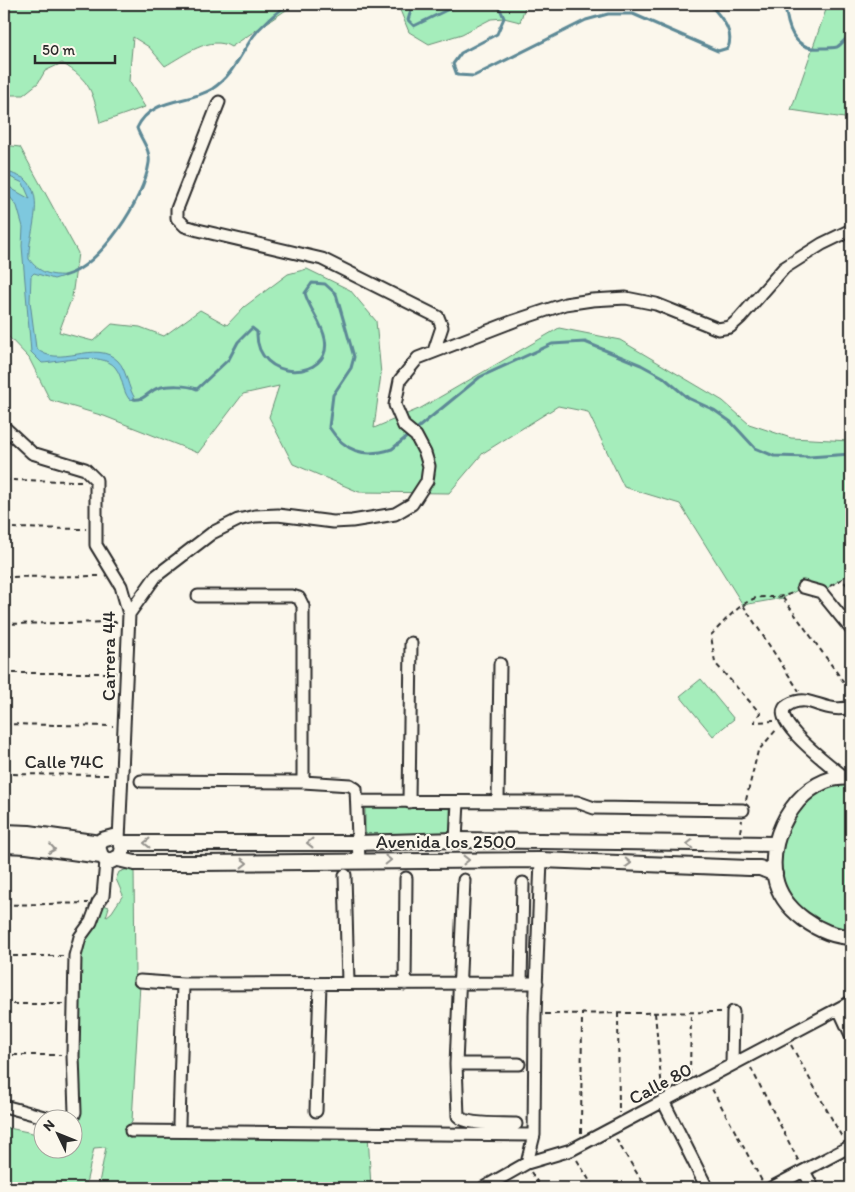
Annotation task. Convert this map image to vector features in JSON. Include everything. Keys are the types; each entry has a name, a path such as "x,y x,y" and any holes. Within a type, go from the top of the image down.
{"main road":[{"path":"848,777 826,782 809,791 796,804 775,844 775,874 780,889 794,910 804,919 814,927 834,935 851,937"},
{"name":"Avenida los 2500","path":"4,832 29,833 107,859"},
{"name":"Avenida los 2500","path":"107,859 109,837 120,841 358,843 456,840 775,844"},
{"path":"107,859 123,852 120,841"},
{"name":"Avenida los 2500","path":"4,845 27,846 135,863 540,860 760,868 775,874"}],"street":[{"path":"220,102 177,209 176,218 185,226 198,230 322,259 438,317 442,327 434,351"},
{"path":"129,618 156,576 212,533 238,520 256,516 278,515 333,522 352,522 395,514 412,504 427,481 429,466 426,453 416,436 404,426 395,405 400,380 418,358 537,313 565,304 592,300 626,298 656,304 718,329 730,326 740,318 784,268 822,244 851,230"},
{"path":"4,427 32,453 85,470 96,481"},
{"name":"Carrera 44","path":"96,481 96,545 113,576 121,586 129,618 120,841"},
{"path":"803,587 821,592 851,629"},
{"path":"198,596 292,596 299,598 303,606 303,782"},
{"path":"409,802 410,643"},
{"path":"498,802 500,664"},
{"path":"848,777 792,731 784,721 782,713 785,706 806,701 830,709 851,707"},
{"path":"141,781 350,784 356,790 359,861"},
{"path":"357,801 577,802 594,808 744,810"},
{"path":"456,840 458,802"},
{"path":"75,1110 73,1056 75,956 80,937 91,922 98,903 103,896 107,859"},
{"path":"526,1163 534,1135 535,1015 540,860"},
{"path":"345,876 348,982"},
{"path":"405,984 406,878"},
{"path":"464,880 456,1064 458,1116 462,1120 516,1124"},
{"path":"521,983 522,883"},
{"path":"140,981 183,984 320,984 348,982 459,985 537,983"},
{"path":"179,1124 183,984"},
{"path":"316,1111 320,984"},
{"name":"Calle 80","path":"483,1188 526,1163 576,1147 851,1002"},
{"path":"839,1009 851,1035"},
{"path":"732,1064 733,1012"},
{"path":"456,1064 519,1064"},
{"path":"663,1101 707,1188"},
{"path":"4,1106 32,1114"},
{"path":"131,1131 534,1135"},
{"path":"771,1188 850,1150"},
{"path":"804,1171 813,1188"}],"path":[{"path":"4,480 96,481"},
{"path":"4,528 96,528"},
{"path":"4,577 113,576"},
{"path":"821,592 842,579 851,590"},
{"path":"784,721 754,722 760,713 716,663 711,635 743,605 754,598 782,598 803,587"},
{"path":"782,598 851,692"},
{"path":"743,605 806,701"},
{"path":"4,624 129,618"},
{"path":"4,673 128,672"},
{"path":"739,845 744,810 758,751 784,721"},
{"path":"4,724 125,726"},
{"name":"Calle 74C","path":"4,774 123,774"},
{"path":"4,905 98,903"},
{"path":"4,956 75,956"},
{"path":"4,1004 74,1004"},
{"path":"535,1015 733,1012"},
{"path":"582,1013 576,1147 594,1188"},
{"path":"618,1013 614,1127 646,1188"},
{"path":"655,1013 663,1101"},
{"path":"689,1087 691,1013"},
{"path":"786,1036 850,1150"},
{"path":"4,1054 73,1056"},
{"path":"745,1057 804,1171"},
{"path":"706,1078 766,1188"},
{"path":"526,1163 540,1188"}],"green space":[{"path":"4,4 295,4 231,47 215,43 206,45 189,52 165,66 149,47 133,37 129,81 145,107 100,123 89,88 79,75 62,63 45,71 38,83 23,95 4,95"},
{"path":"402,4 526,4 520,22 504,18 491,19 462,34 429,44 409,32 400,10"},
{"path":"828,4 851,4 851,119 791,110"},
{"path":"4,145 20,147 78,253 72,297 59,332 93,341 112,324 140,327 164,336 200,310 227,325 244,307 288,274 307,269 350,290 376,321 381,374 374,428 421,408 559,328 620,340 723,401 749,424 791,438 851,441 851,573 821,592 803,587 783,598 743,605 680,504 624,487 588,412 558,406 483,453 449,493 359,492 293,464 269,417 279,386 243,394 198,453 104,416 50,400 29,358 6,334 4,328"},
{"path":"701,679 734,719 713,736 680,696"},
{"path":"851,778 851,937 814,927 780,889 775,844 809,791"},
{"path":"450,806 450,835 365,834 365,807"},
{"path":"134,867 135,978 140,984 132,1121 127,1128 130,1139 131,1131 368,1133 371,1188 98,1188 106,1147 94,1148 85,1188 4,1186 4,1127 32,1133 32,1160 82,1160 82,1110 75,1110 76,1049 82,949 89,931 97,924 91,922 98,903 109,907 106,917 112,912 123,895 116,879 119,872"}],"water":[{"path":"11,173 25,179 35,196 29,259 37,268 46,273 67,275 54,279 34,273 31,276 30,301 36,348 45,354 55,356 99,352 109,355 121,365 136,400 129,399 118,371 109,362 91,358 42,363 31,352 22,246 23,227 17,206 4,189 4,180 12,189 30,199 23,183 10,177 4,177 4,174"}],"waterway":[{"path":"64,276 78,270 92,260 105,246 118,230 139,195 149,163 147,149 137,128 143,118 161,106 202,94 219,84 230,72 256,33 288,4"},
{"path":"413,4 408,20 414,26 459,4"},
{"path":"498,4 504,18 497,34 461,53 453,64 457,75 474,76 586,20 608,14 633,14 718,51 728,48 730,41 728,30 710,4"},
{"path":"785,4 793,35 804,45 811,48 837,47 851,34"},
{"path":"134,399 141,399 155,389 162,387 183,386 197,389 229,359 238,342 252,328 257,332 260,349 268,361 280,368 293,371 306,369 317,363 324,353 325,339 305,293 312,283 325,284 336,294 354,357 351,368 333,395 329,427 342,442 356,451 373,453 392,449 480,377 552,344 585,342 641,365 663,377 688,398 714,410 731,422 755,448 774,456 809,457 851,454"}]}
